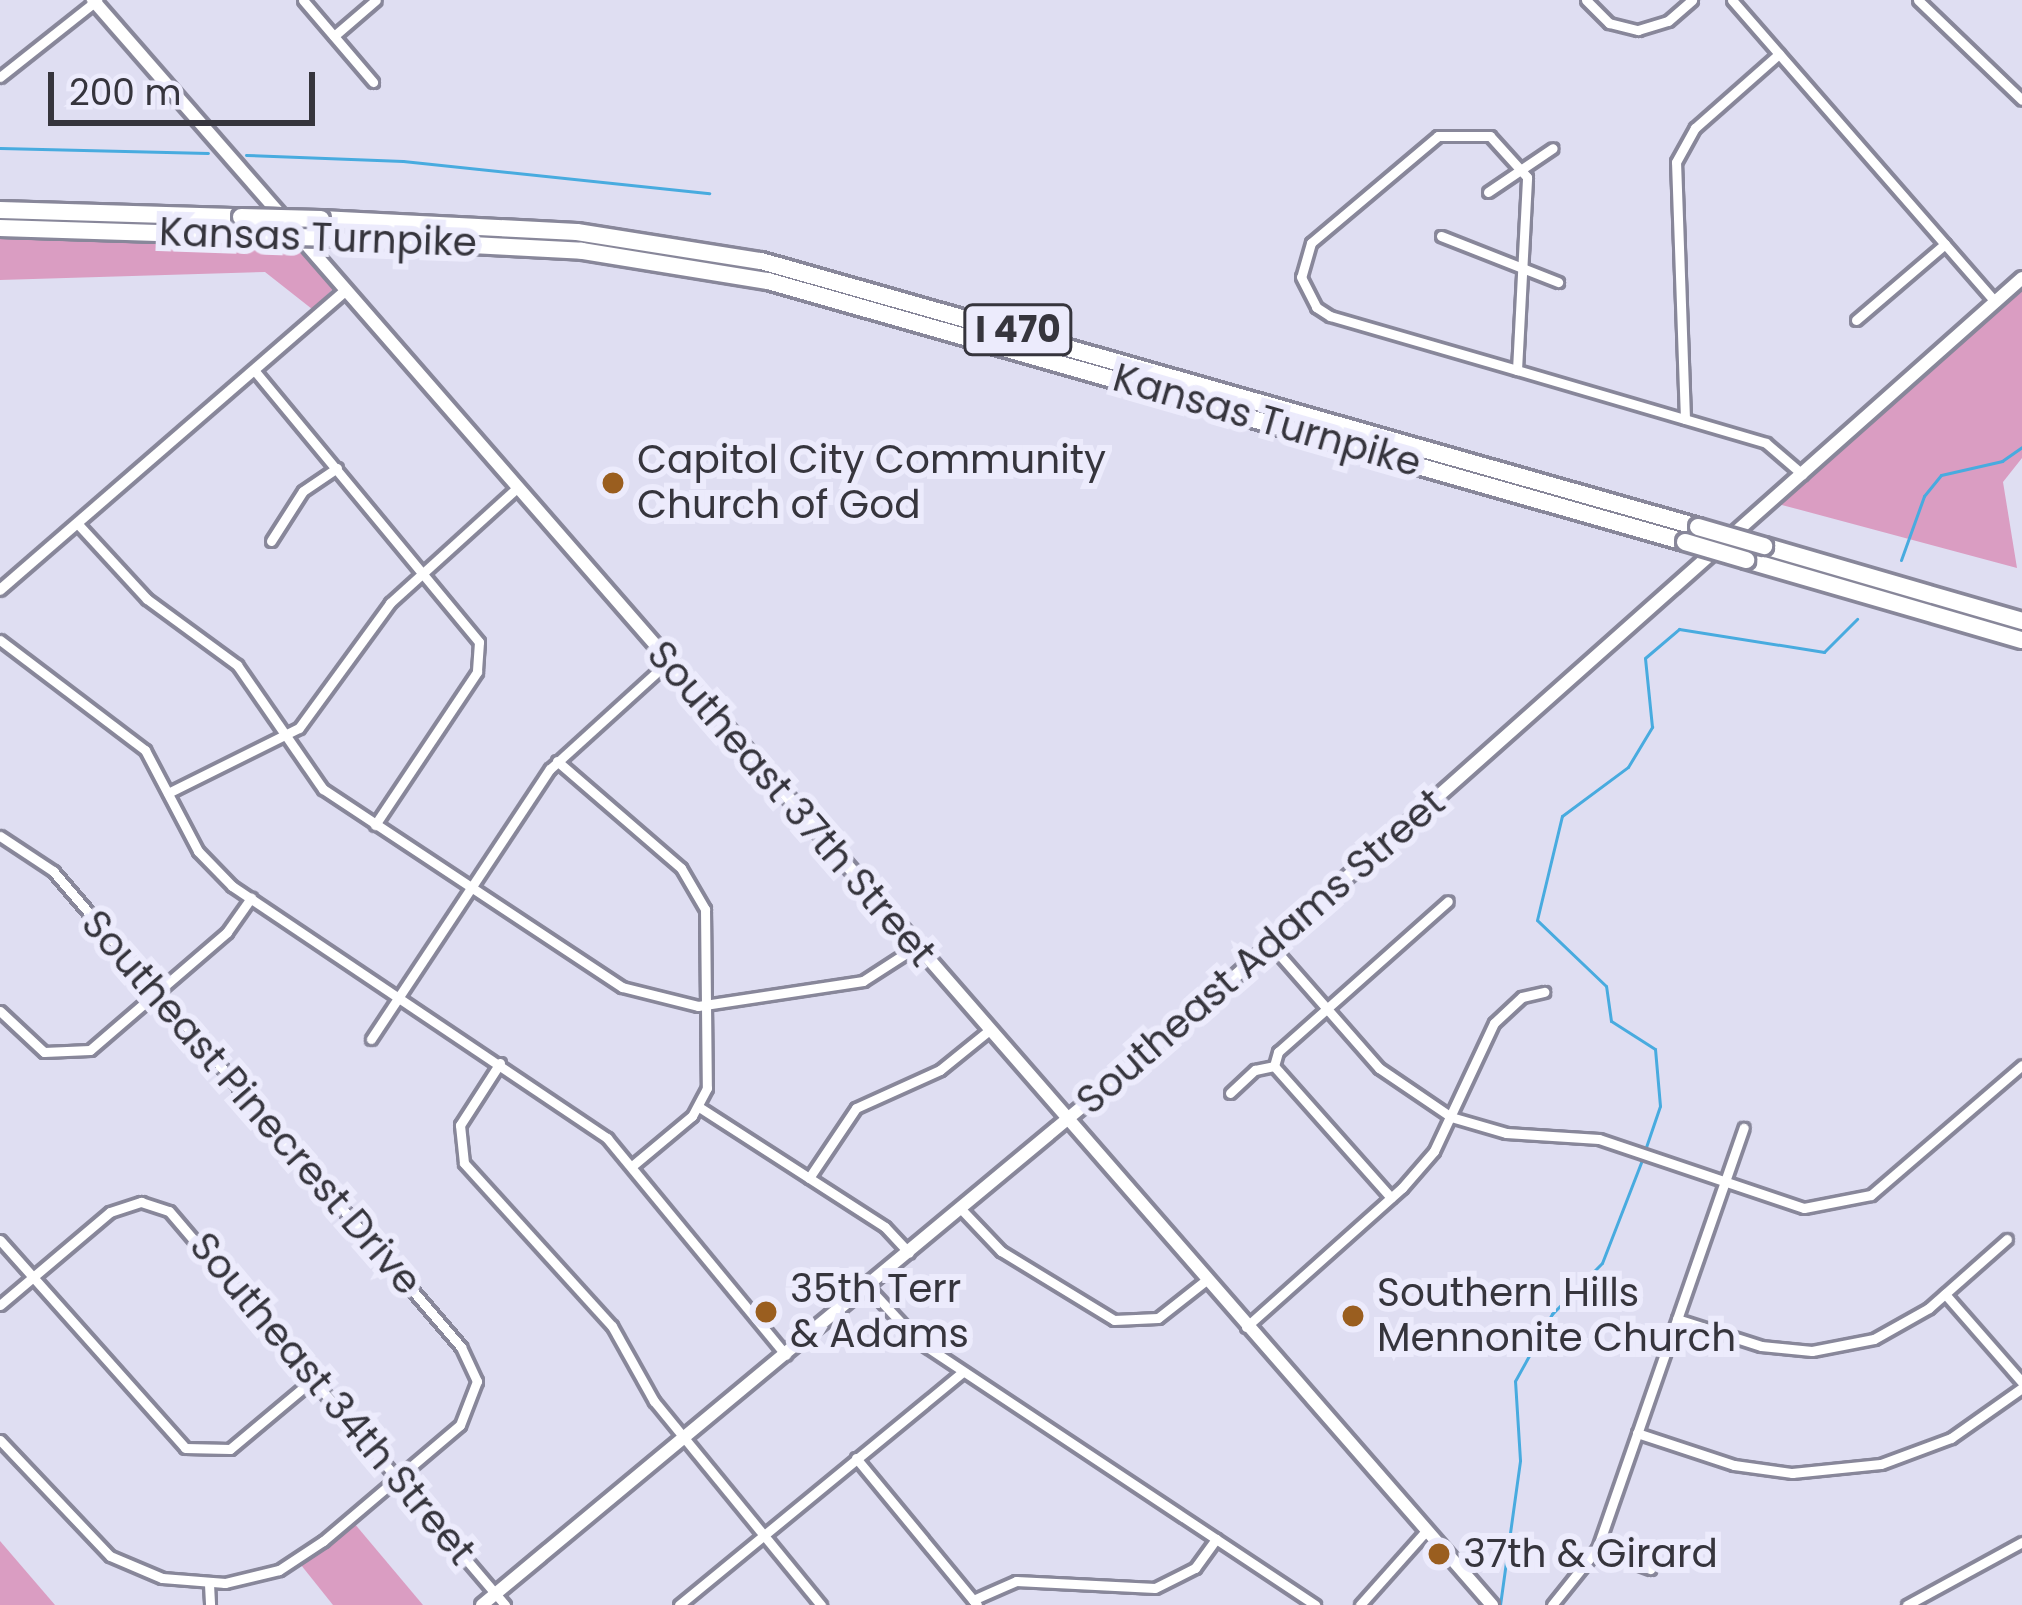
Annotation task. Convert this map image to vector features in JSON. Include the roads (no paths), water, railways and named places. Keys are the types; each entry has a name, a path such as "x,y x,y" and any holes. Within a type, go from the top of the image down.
{"highway":[{"name":"Kansas Turnpike","path":"0,210 559,230 761,261 2022,621"},
{"name":"Kansas Turnpike","path":"0,228 582,251 768,281 2022,640"}],"main road":[{"name":"Southeast 37th Street","path":"95,1 987,1032 1488,1601"},
{"name":"Southeast Adams Street","path":"482,1605 501,1599 684,1438 1066,1122 2022,278"}],"street":[{"path":"303,0 374,82"},
{"path":"334,36 376,0"},
{"path":"1586,0 1609,22 1638,30 1668,21 1692,0"},
{"path":"1732,0 1995,302"},
{"path":"1918,0 2022,100"},
{"path":"0,77 95,1"},
{"path":"1685,419 1676,162 1700,122 1779,54"},
{"path":"1516,370 1531,197 1524,170 1490,136 1438,136 1316,238 1301,271 1306,294 1330,316 1516,370 1685,419 1766,442 1802,474"},
{"path":"1488,192 1553,148"},
{"path":"1441,236 1558,282"},
{"path":"1856,320 1945,244"},
{"path":"0,590 346,290"},
{"path":"254,370 419,572 474,631 481,657 375,825"},
{"path":"271,541 303,491 337,468"},
{"path":"168,793 284,739 313,714 419,572 518,488"},
{"path":"77,523 147,599 237,665 311,779 622,986 707,1004 863,981 914,948"},
{"path":"0,640 136,741 198,851 250,898 591,1124 632,1166 786,1355"},
{"path":"371,1039 557,761 668,662"},
{"path":"557,761 695,885 706,917 708,1082 699,1107 632,1166"},
{"name":"Southeast Pinecrest Drive","path":"0,836 46,865 468,1356 477,1390 460,1425 401,1477"},
{"path":"0,1010 36,1048 68,1056 100,1044 227,932 250,898"},
{"path":"1230,1093 1256,1070 1274,1066 1326,1008 1448,901"},
{"path":"1271,945 1378,1068 1450,1118 1506,1133 1600,1139 1804,1208 1855,1202 2022,1065"},
{"path":"1246,1327 1391,1198 1434,1151 1494,1022 1522,997 1544,992"},
{"path":"809,1178 856,1108 940,1070 987,1032"},
{"path":"500,1063 460,1125 461,1158 612,1326 684,1438 821,1605"},
{"path":"1274,1066 1391,1198"},
{"path":"699,1107 809,1178 909,1253"},
{"path":"1552,1605 1597,1549 1744,1128"},
{"name":"Southeast 34th Street","path":"32,1277 110,1212 151,1203 178,1218 501,1599"},
{"path":"962,1210 1001,1251 1114,1320 1158,1318 1205,1281"},
{"path":"1677,1319 1762,1346 1812,1351 1874,1339 1945,1294 2007,1239"},
{"path":"0,1240 170,1438 206,1453 238,1444 315,1378"},
{"path":"0,1305 32,1277"},
{"path":"868,1287 909,1334 1316,1605"},
{"path":"1637,1433 1733,1465 1792,1473 1881,1464 1951,1438 2022,1385 1945,1294"},
{"path":"679,1605 964,1372"},
{"path":"0,1440 110,1556 162,1578 209,1584 290,1564 401,1477"},
{"path":"856,1457 975,1602 1016,1581 1155,1588 1195,1568 1216,1540"},
{"path":"1360,1605 1426,1531"},
{"path":"1906,1605 2022,1542"},
{"path":"1597,1549 1650,1569"},
{"path":"209,1584 210,1605"}],"waterway":[{"path":"0,148 208,153"},
{"path":"246,155 403,161 709,193"},
{"path":"1901,560 1924,496 1941,475 2002,461 2022,447"},
{"path":"1645,1150 1660,1106 1655,1049 1611,1021 1606,986 1537,920 1562,816 1628,767 1652,727 1645,658 1679,629 1824,652 1857,619"},
{"path":"1500,1605 1520,1460 1515,1381 1552,1314 1602,1263 1642,1160"}],"place":[{"name":"Capitol City Community Church of God","path":"613,483"},
{"name":"35th Terr & Adams","path":"766,1312"},
{"name":"Southern Hills Mennonite Church","path":"1353,1316"},
{"name":"37th & Girard","path":"1439,1554"}]}
